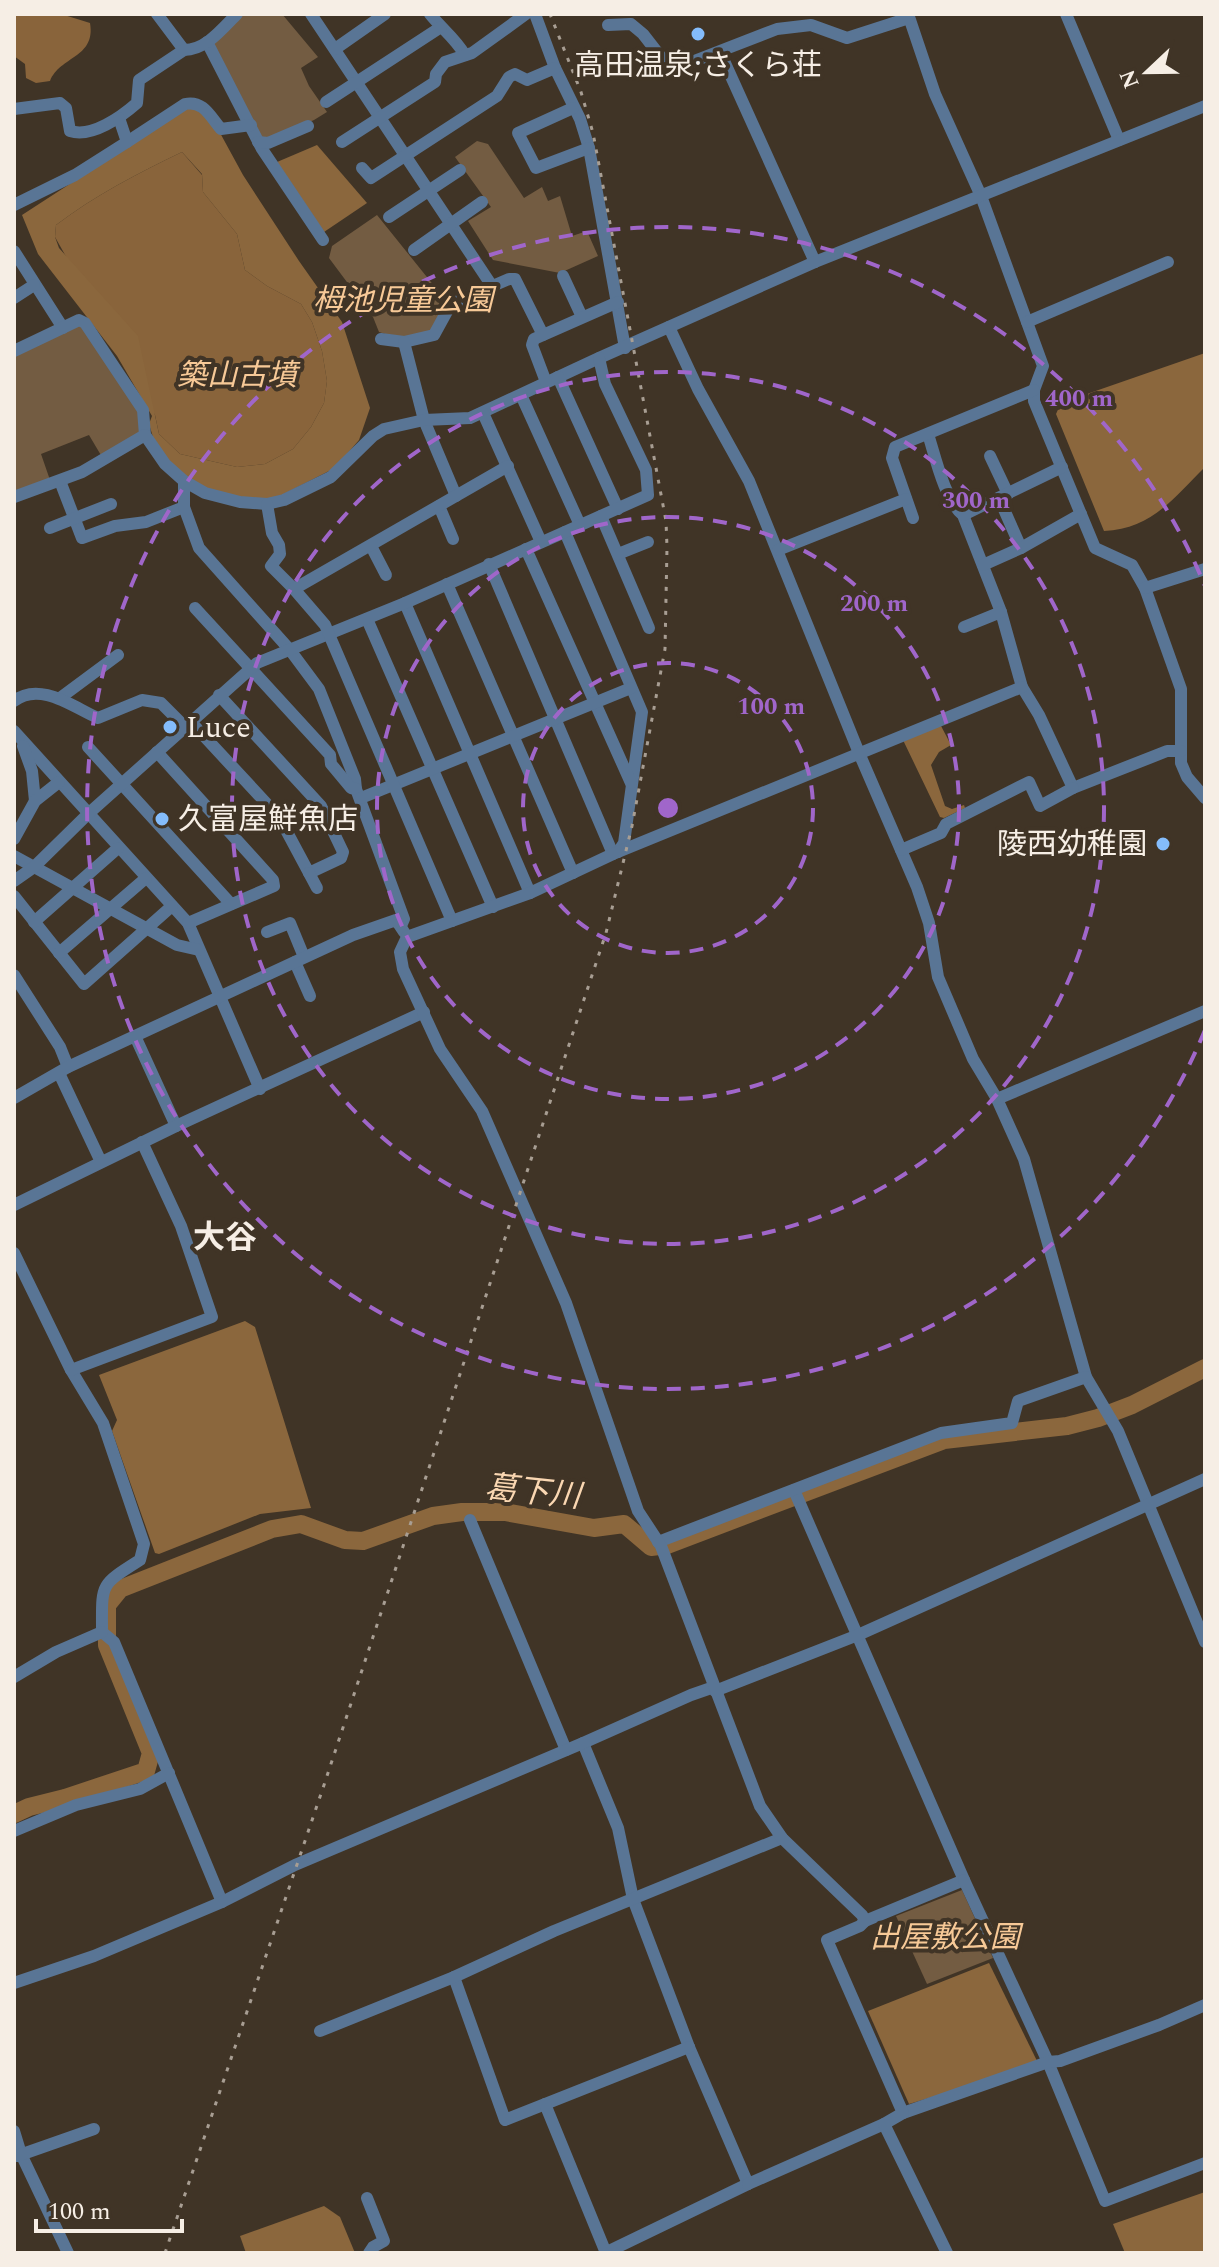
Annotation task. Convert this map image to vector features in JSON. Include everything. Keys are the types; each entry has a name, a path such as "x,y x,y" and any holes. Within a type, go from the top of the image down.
{"street":[{"path":"157,14 184,50"},
{"path":"14,109 60,103 66,108 70,131 79,134 119,118 137,103 139,80 184,50 192,50 207,42 225,19 237,14"},
{"path":"311,14 492,286"},
{"path":"335,49 385,14"},
{"path":"430,14 453,35 465,55"},
{"path":"342,142 435,82 436,74 445,62 472,53 526,14"},
{"path":"535,14 555,68 580,119 589,148 625,348"},
{"path":"1066,14 1119,140"},
{"path":"608,25 631,24 643,34 671,70 777,29 811,25 847,38 908,16 935,94 981,196 1043,366 1034,390 1034,401 1095,548 1132,565 1145,588 1181,689 1181,763 1187,777 1205,798"},
{"path":"326,102 441,27"},
{"path":"207,42 258,142 323,240"},
{"path":"720,52 815,262"},
{"path":"362,168 371,178 497,96 509,77 515,74 527,80 555,68"},
{"path":"14,205 75,175 185,104 200,104 221,129 251,125"},
{"path":"14,351 79,320 85,323 143,410 145,435 165,464 184,481 205,493 258,505 267,504 284,500 331,477 384,429 424,420 462,419 483,413 815,262 1205,106"},
{"path":"573,108 518,133 536,168 589,148"},
{"path":"119,118 127,142"},
{"path":"258,142 268,143 308,126"},
{"path":"389,217 460,170"},
{"path":"414,250 482,202"},
{"path":"14,251 63,328"},
{"path":"1027,322 1168,262"},
{"path":"563,276 582,317"},
{"path":"381,339 404,342 434,335 451,304 515,279 543,335"},
{"path":"14,298 34,285"},
{"path":"618,302 534,339 532,345 618,509"},
{"path":"669,327 698,389 749,481 901,850 929,923 938,977 973,1059 997,1099 1024,1159 1086,1377 1118,1431 1205,1642"},
{"path":"404,342 424,420 456,496"},
{"path":"14,881 34,867 88,814 257,663 405,603 648,495 646,470 605,384 599,358"},
{"path":"913,518 892,458 895,447 1034,390"},
{"path":"521,395 580,525"},
{"path":"483,413 541,542"},
{"path":"928,434 956,510 963,515 1001,612 1022,687 1039,715 1073,788"},
{"path":"14,497 60,481 115,455 145,435"},
{"path":"990,456 1021,548"},
{"path":"294,589 508,466"},
{"path":"963,515 1062,467"},
{"path":"60,481 82,538 115,526 146,522 184,507"},
{"path":"184,481 184,507 199,548 290,650 319,689 355,779 404,919 400,952 403,969 440,1049 482,1111 566,1303 638,1511 658,1542 760,1806 782,1838 865,1921"},
{"path":"778,550 906,499"},
{"path":"50,528 111,504"},
{"path":"267,504 272,533 280,554 271,566 325,625 452,921"},
{"path":"439,506 453,539"},
{"path":"983,565 1021,548 1081,514"},
{"path":"601,516 649,628"},
{"path":"565,532 642,712 624,843 616,853"},
{"path":"618,554 648,542"},
{"path":"371,546 386,575"},
{"path":"526,549 631,783"},
{"path":"489,564 616,853"},
{"path":"1145,588 1205,569"},
{"path":"447,584 573,873"},
{"path":"405,603 530,893"},
{"path":"195,608 330,755 331,764 358,794"},
{"path":"964,627 1001,612"},
{"path":"367,619 493,907"},
{"path":"60,698 118,655"},
{"path":"404,931 452,921 530,893 616,853 1022,687"},
{"path":"358,794 433,769 631,688"},
{"path":"14,701 24,694 60,698 70,706 98,718 142,700 161,703 188,724 279,817 317,888"},
{"path":"219,695 321,806 343,852 341,858 309,873"},
{"path":"18,736 20,760 35,784 35,801"},
{"path":"18,736 188,923 260,1089"},
{"path":"88,747 231,904"},
{"path":"901,850 941,833 946,824 1029,782 1040,806 1073,788 1167,751 1181,751"},
{"path":"157,752 273,880 274,886 188,923"},
{"path":"14,839 35,801 59,782"},
{"path":"34,922 118,848"},
{"path":"14,856 177,945 199,950"},
{"path":"59,953 146,878"},
{"path":"14,896 84,984 172,906"},
{"path":"14,1098 135,1036 389,920 396,920 404,931"},
{"path":"267,932 290,923 310,996"},
{"path":"14,975 60,1047 64,1070 101,1162"},
{"path":"997,1099 1205,1011"},
{"path":"14,1205 142,1142 424,1012"},
{"path":"135,1036 176,1126"},
{"path":"71,1370 212,1317 181,1226 142,1142"},
{"path":"14,1253 18,1274 103,1423 144,1544 140,1560 108,1581 102,1596 102,1632"},
{"path":"658,1542 941,1433 1012,1423 1018,1401 1086,1377"},
{"path":"14,1983 94,1956 222,1902 295,1865 691,1695 715,1689 858,1635 1205,1479"},
{"path":"794,1490 964,1880 1048,2062 1105,2201 1205,2163"},
{"path":"470,1520 566,1750"},
{"path":"14,1677 56,1652 102,1632"},
{"path":"102,1632 114,1642 222,1902"},
{"path":"583,1743 618,1828 633,1899 689,2047 748,2184"},
{"path":"14,1831 76,1805 140,1789 169,1773"},
{"path":"320,2031 782,1838"},
{"path":"903,2113 827,1940 964,1880"},
{"path":"454,1977 505,2120 689,2047"},
{"path":"545,2104 606,2253 903,2113 1145,2031 1205,2005"},
{"path":"884,2124 947,2253"},
{"path":"18,2156 94,2129"},
{"path":"14,2131 18,2156 68,2253"},
{"path":"367,2198 384,2241 369,2253"}],"green space":[{"path":"14,14 61,14 90,23 88,43 61,66 50,81 36,83 26,78 25,64 14,56"},
{"path":"241,14 282,14 318,57 301,68 327,112 267,141 261,139 211,43"},
{"path":"477,141 488,144 524,198 542,187 548,201 560,196 572,236 587,231 598,256 560,273 493,260 468,221 491,207 455,157"},
{"name":"築山古墳","path":"182,152 202,175 203,192 237,234 245,270 301,304 312,322 322,351 327,381 324,403 311,427 293,449 265,464 237,467 180,454 159,434 155,415 55,237 56,225 86,204"},
{"name":"栂池児童公園","path":"377,215 447,302 434,330 398,338 379,332 373,317 329,258 332,246"},
{"path":"82,324 140,408 140,433 102,457 89,435 41,454 50,480 14,491 14,355"},
{"name":"出屋敷公園","path":"962,1890 993,1958 927,1984 896,1916"}],"shaded area":[{"path":"193,104 219,131 243,175 342,322 370,408 359,440 335,468 268,502 206,491 173,468 153,437 149,424 152,416 117,356 38,254 22,215","holes":["182,152 202,174 203,192 237,234 245,270 301,304 312,322 322,351 327,381 324,403 311,427 293,449 265,464 237,467 180,454 159,434 138,336 59,248 55,237 56,225 86,204"]},
{"path":"317,145 367,203 324,232 277,162"},
{"path":"1205,353 1205,467 1172,500 1148,518 1135,525 1104,531 1056,414 1061,403"},
{"path":"940,724 951,745 939,752 931,765 945,806 952,809 964,805 965,808 944,818 940,817 903,740"},
{"path":"245,1321 255,1327 311,1508 260,1514 155,1553 112,1431 117,1420 99,1375"},
{"path":"989,1963 1039,2065 909,2104 868,2011"},
{"path":"1205,2192 1205,2253 1125,2253 1113,2224"},
{"path":"324,2206 340,2217 355,2253 246,2253 240,2236"}],"waterway":[{"name":"葛下川","path":"14,1814 146,1771 151,1753 107,1645 107,1605 120,1589 272,1529 301,1524 345,1540 363,1541 433,1516 505,1512 594,1528 624,1524 651,1547 667,1545 944,1440 1067,1426 1098,1418 1132,1405 1205,1368"}],"railway":[{"path":"165,2253 324,1785 606,933 632,826 665,649 666,521 593,133 581,92 550,14"}],"place":[{"name":"高田温泉;さくら荘","path":"698,34"},
{"name":"Luce","path":"170,727"},
{"name":"久富屋鮮魚店","path":"162,819"},
{"name":"陵西幼稚園","path":"1163,844"}],"district":[{"name":"大谷","path":"225,1237"}]}
